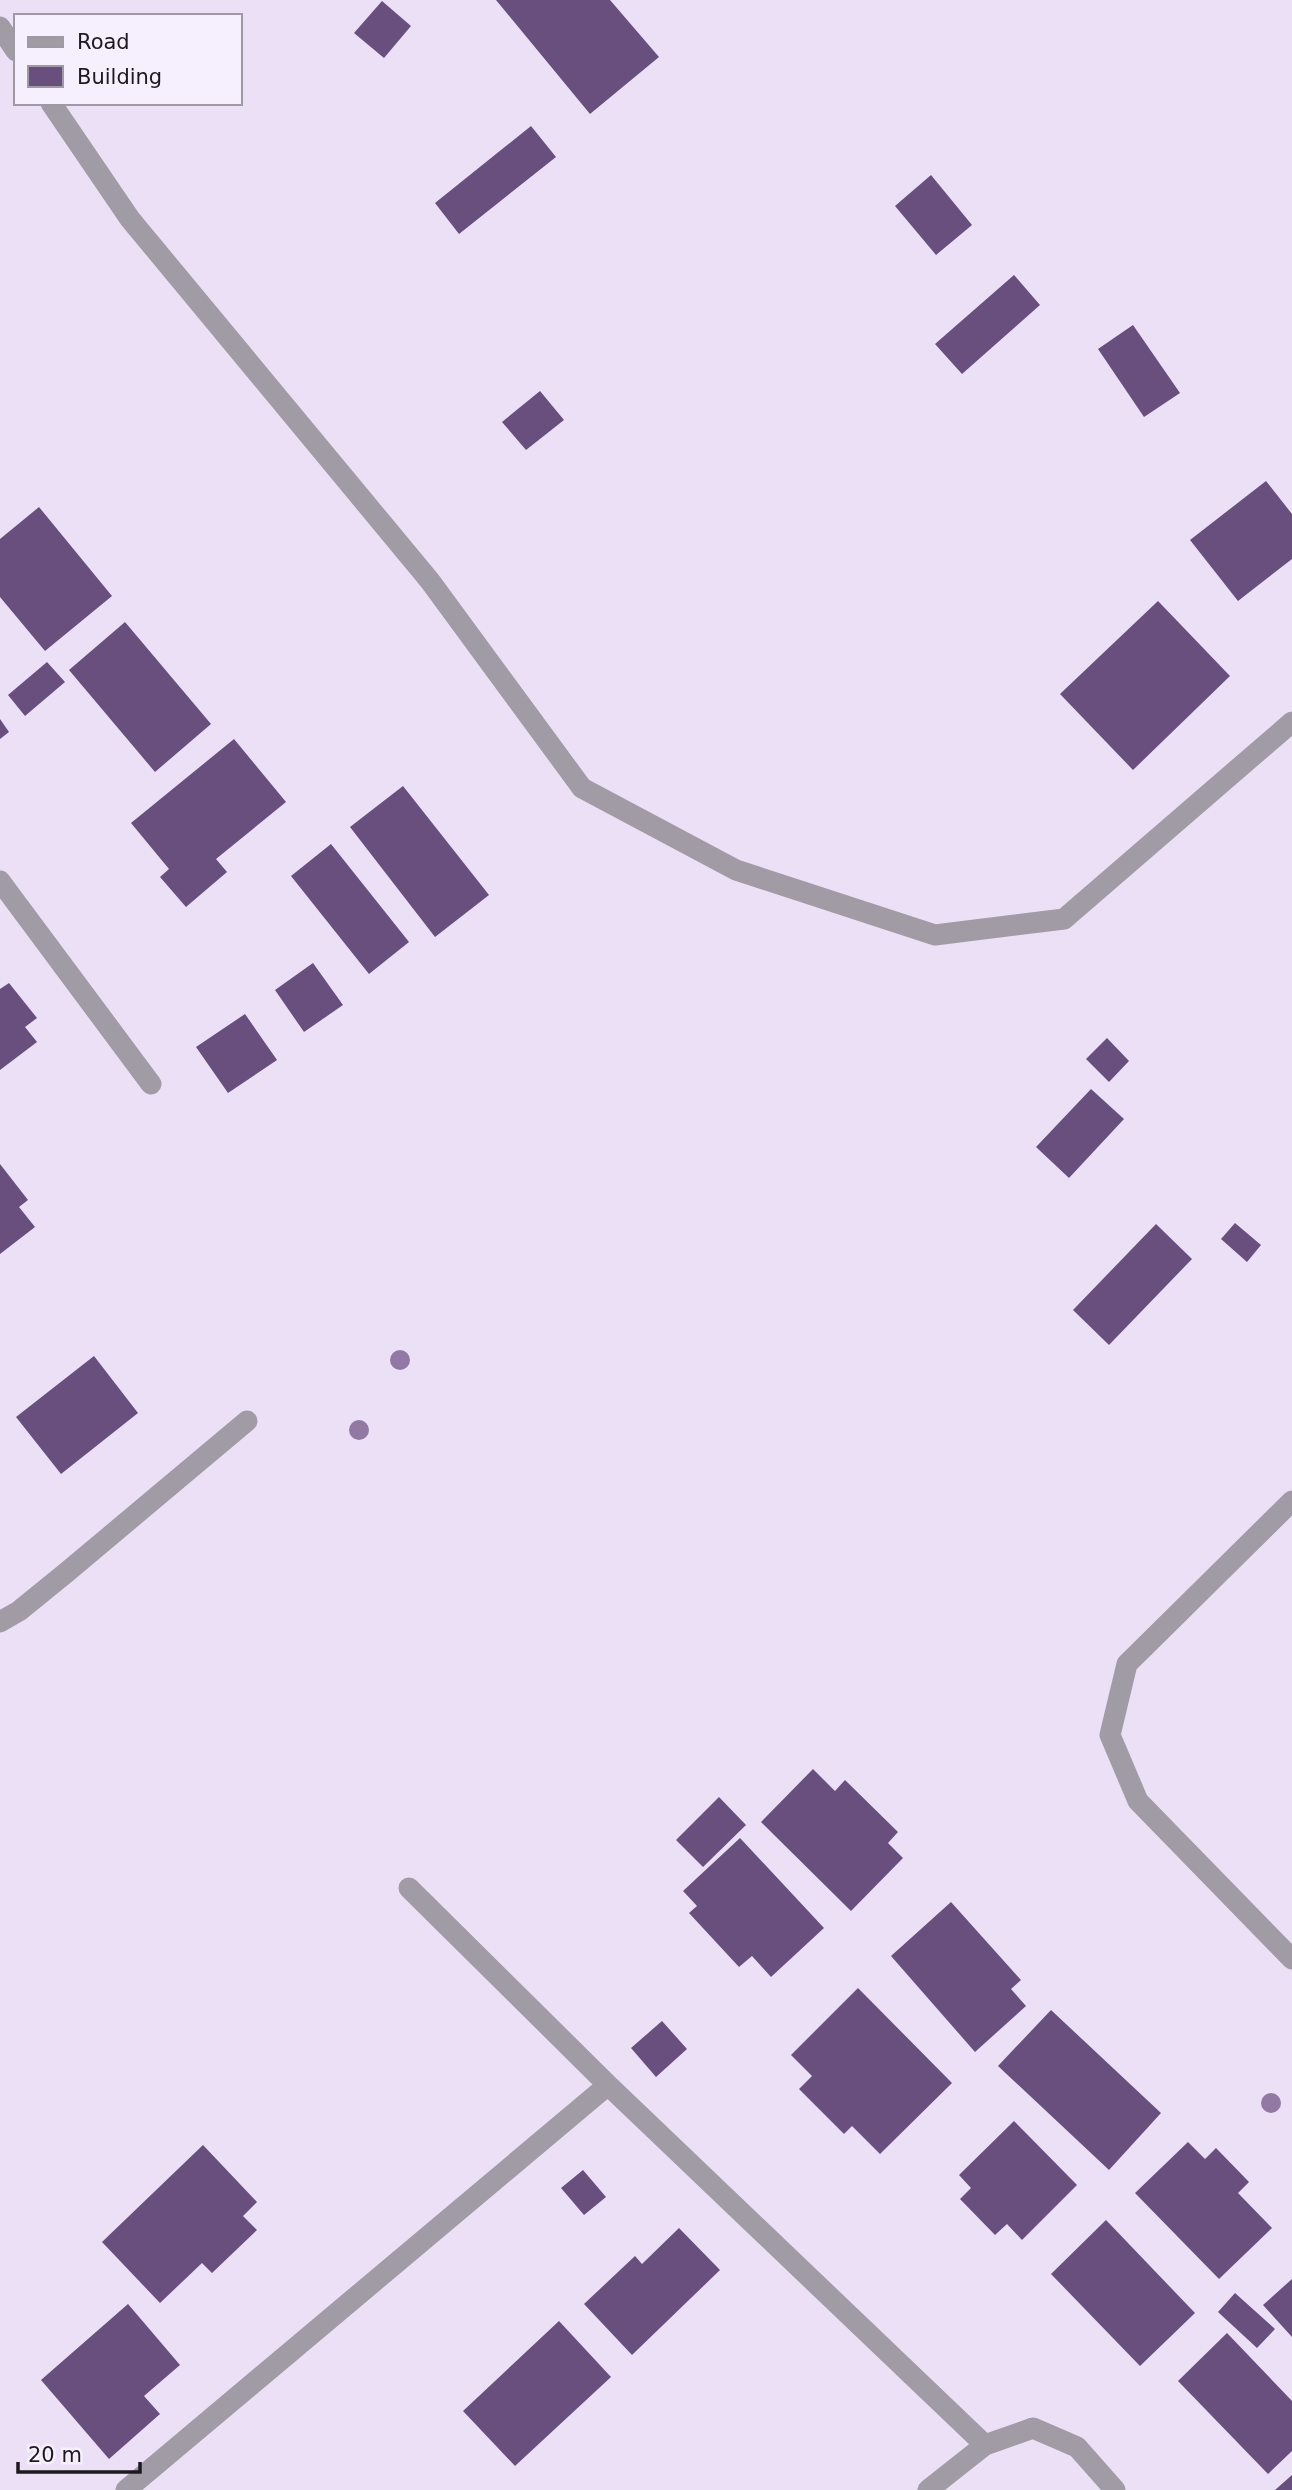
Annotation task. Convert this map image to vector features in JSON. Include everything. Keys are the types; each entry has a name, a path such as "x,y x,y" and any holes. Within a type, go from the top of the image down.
{"street":[{"path":"0,27 14,48"},
{"path":"52,105 130,219 430,581 582,788 736,870 935,935 1064,919 1292,722"},
{"path":"0,881 151,1084"},
{"path":"0,1622 19,1611 67,1572 247,1421"},
{"path":"1292,1501 1127,1664 1110,1735 1138,1801 1292,1959"},
{"path":"409,1888 608,2085 985,2445"},
{"path":"126,2490 608,2085"},
{"path":"928,2490 985,2445 1033,2428 1077,2447 1115,2490"}],"building":[{"path":"496,0 610,0 659,57 590,114"},
{"path":"382,1 411,26 384,58 354,33"},
{"path":"531,126 556,157 459,234 435,203"},
{"path":"931,175 972,225 936,255 895,206"},
{"path":"1014,275 1040,305 962,374 935,344"},
{"path":"1133,325 1180,393 1144,417 1098,349"},
{"path":"540,391 564,420 526,450 502,422"},
{"path":"1266,481 1292,514 1292,559 1238,601 1190,540"},
{"path":"39,507 112,596 45,651 0,597 0,539"},
{"path":"1158,601 1230,676 1133,770 1060,694"},
{"path":"125,622 211,724 155,772 69,670"},
{"path":"47,662 65,682 25,716 8,695"},
{"path":"0,719 9,732 0,739"},
{"path":"234,739 286,802 216,859 227,872 186,907 160,877 169,869 131,823"},
{"path":"403,786 489,895 435,937 350,827"},
{"path":"331,844 409,942 369,974 291,876"},
{"path":"313,963 343,1005 304,1032 275,990"},
{"path":"9,983 37,1018 25,1027 37,1042 0,1070 0,989"},
{"path":"245,1014 277,1060 228,1093 196,1047"},
{"path":"1107,1038 1129,1061 1109,1082 1086,1059"},
{"path":"1091,1089 1124,1119 1069,1178 1036,1147"},
{"path":"0,1164 28,1200 19,1207 35,1227 0,1254"},
{"path":"1235,1223 1261,1245 1247,1262 1221,1239"},
{"path":"1156,1224 1192,1259 1109,1345 1073,1310"},
{"path":"94,1356 138,1413 61,1474 16,1417"},
{"path":"813,1769 835,1791 845,1780 898,1832 888,1843 903,1858 851,1911 761,1822"},
{"path":"719,1797 746,1825 703,1867 676,1840"},
{"path":"740,1838 824,1928 771,1977 752,1956 739,1967 689,1913 697,1906 683,1891"},
{"path":"951,1902 1021,1980 1011,1989 1026,2006 975,2052 891,1956"},
{"path":"858,1988 952,2083 880,2154 852,2126 844,2134 799,2089 812,2076 791,2055"},
{"path":"1051,2010 1161,2113 1109,2170 998,2066"},
{"path":"662,2021 687,2049 656,2077 631,2048"},
{"path":"1014,2121 1077,2185 1022,2240 1007,2224 995,2235 960,2199 971,2188 959,2175"},
{"path":"1188,2142 1205,2159 1216,2148 1249,2182 1238,2193 1272,2228 1219,2279 1135,2193"},
{"path":"203,2145 257,2202 243,2216 257,2230 212,2273 202,2263 160,2303 102,2242"},
{"path":"583,2170 606,2197 584,2215 561,2188"},
{"path":"1106,2220 1195,2313 1140,2366 1051,2274"},
{"path":"679,2228 720,2270 632,2355 584,2304 635,2256 642,2264"},
{"path":"1292,2279 1292,2337 1263,2305"},
{"path":"1235,2293 1275,2329 1257,2348 1218,2312"},
{"path":"128,2304 180,2365 144,2396 160,2414 109,2459 41,2380"},
{"path":"559,2321 611,2377 515,2466 463,2411"},
{"path":"1227,2333 1292,2401 1292,2451 1268,2474 1178,2381"},
{"path":"1292,2475 1292,2490 1275,2490"}]}
